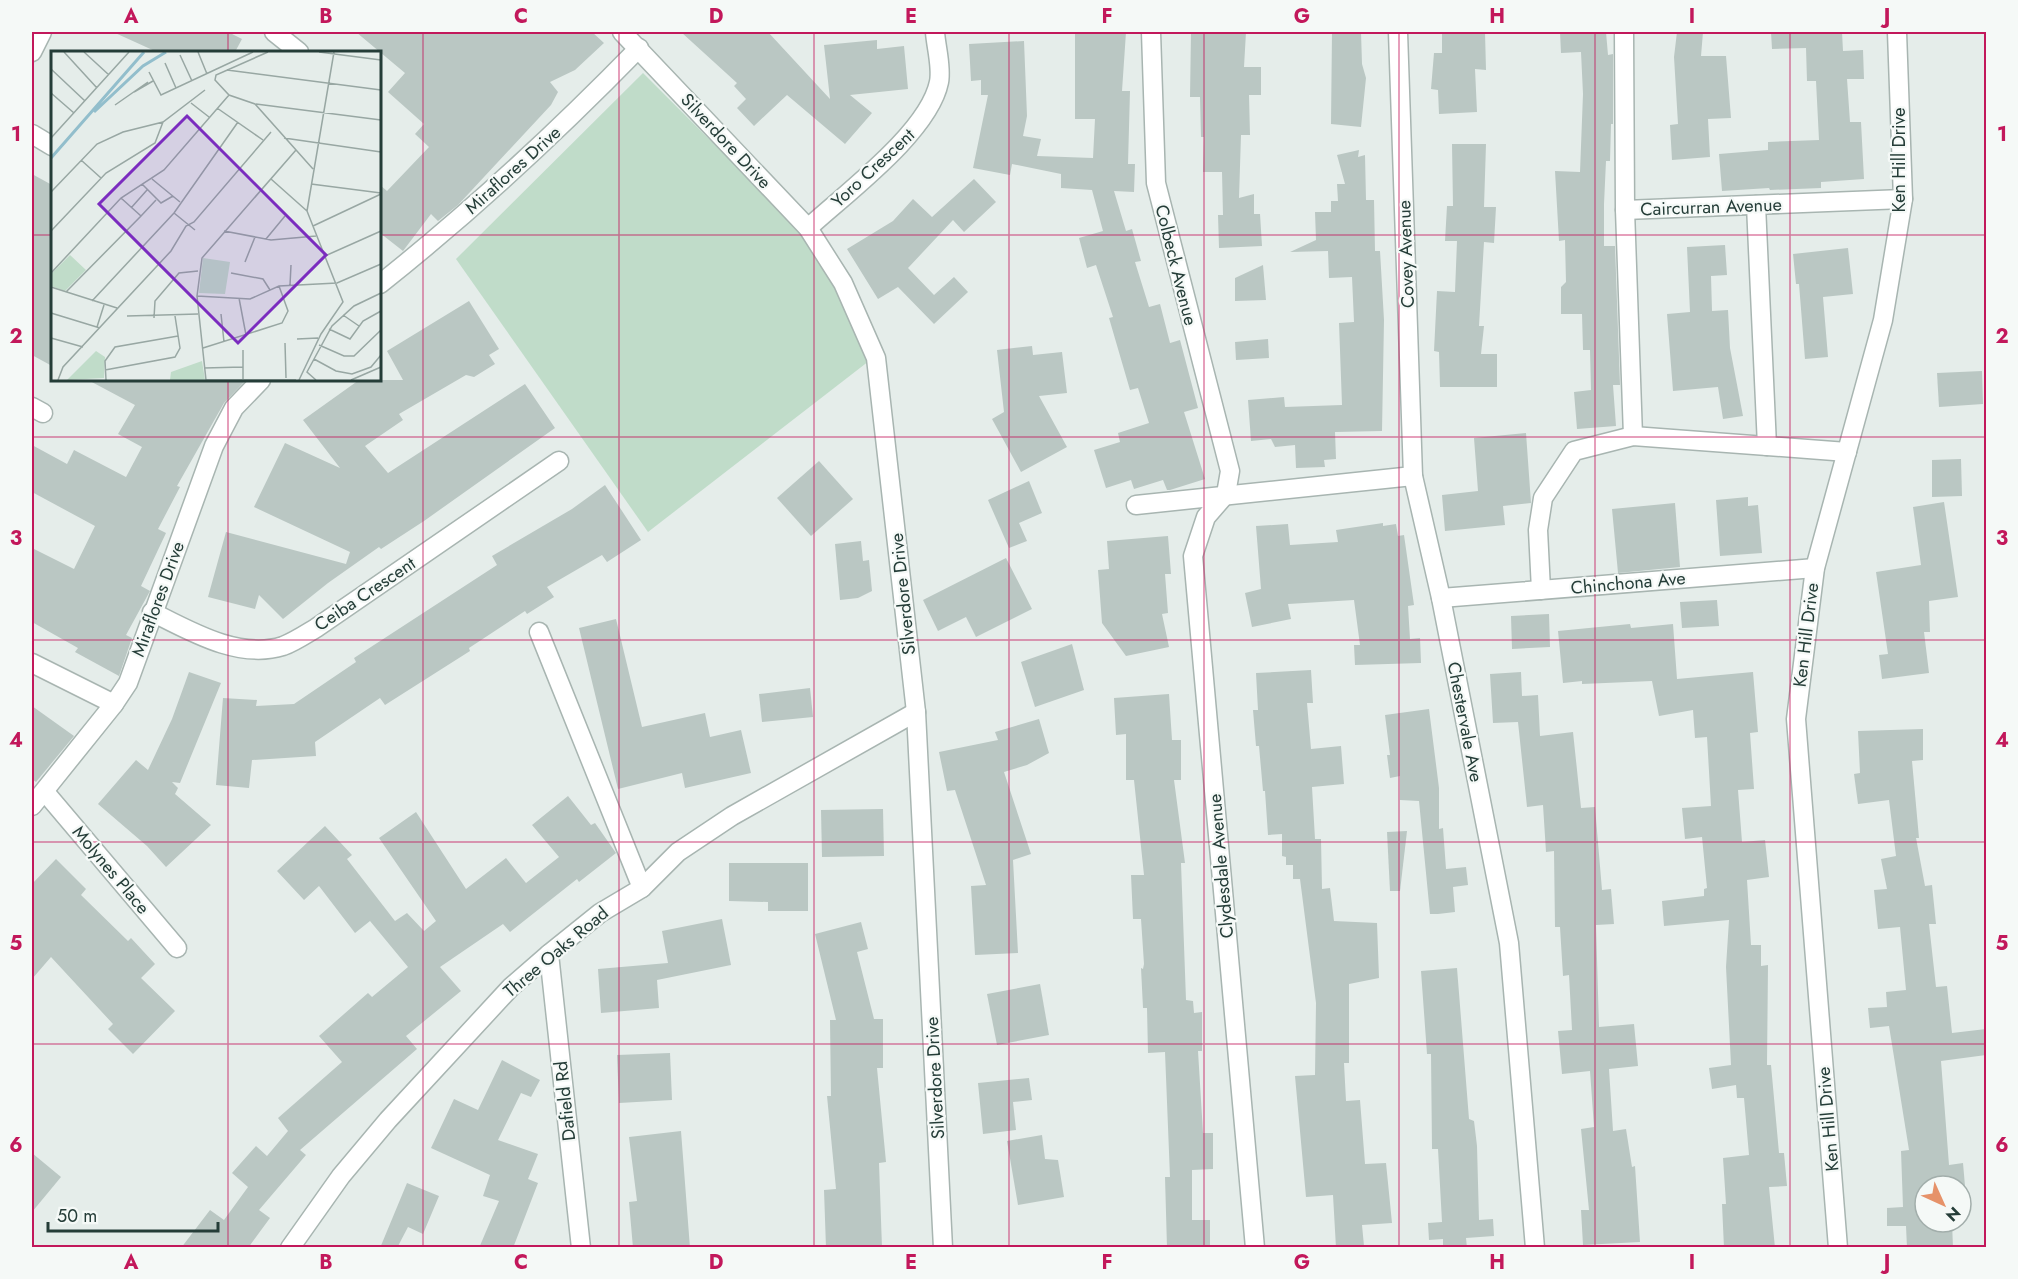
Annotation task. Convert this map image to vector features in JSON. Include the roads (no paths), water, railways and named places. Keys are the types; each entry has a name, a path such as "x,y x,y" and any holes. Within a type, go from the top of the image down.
{"street":[{"path":"32,52 42,32"},
{"path":"274,32 298,51"},
{"name":"Silverdore Drive","path":"622,32 808,228 843,283 876,358 916,712 943,1248"},
{"name":"Yoro Crescent","path":"808,228 918,125 933,102 939,80 935,32"},
{"name":"Colbeck Avenue","path":"1151,32 1155,183 1230,471 1226,494"},
{"name":"Covey Avenue","path":"1398,32 1413,476"},
{"name":"Caircurran Avenue","path":"1624,32 1625,210 1903,199"},
{"name":"Ken Hill Drive","path":"1838,1248 1796,719 1815,568 1883,320 1903,199 1897,32"},
{"name":"Miraflores Drive","path":"381,283 494,189 572,117 639,48"},
{"path":"32,134 51,145"},
{"path":"1756,205 1767,446"},
{"path":"1625,210 1632,436"},
{"name":"Miraflores Drive","path":"32,806 114,704 128,683 214,446 234,408 260,381"},
{"path":"1541,590 1538,530 1543,498 1574,451 1632,436 1847,452"},
{"name":"Ceiba Crescent","path":"152,612 201,637 252,650 283,646 316,628 559,461"},
{"path":"1136,505 1413,476"},
{"name":"Chestervale Ave","path":"1413,476 1441,598 1509,943 1535,1248"},
{"name":"Clydesdale Avenue","path":"1226,494 1206,517 1193,556 1255,1248"},
{"name":"Chinchona Ave","path":"1441,598 1815,568"},
{"path":"539,632 642,888"},
{"path":"32,663 114,704"},
{"name":"Three Oaks Road","path":"290,1248 341,1176 388,1120 511,987 549,954 600,913 642,888 678,852 732,816 916,712"},
{"name":"Molynes Place","path":"45,792 177,948"},
{"name":"Dafield Rd","path":"549,954 581,1248"}]}
